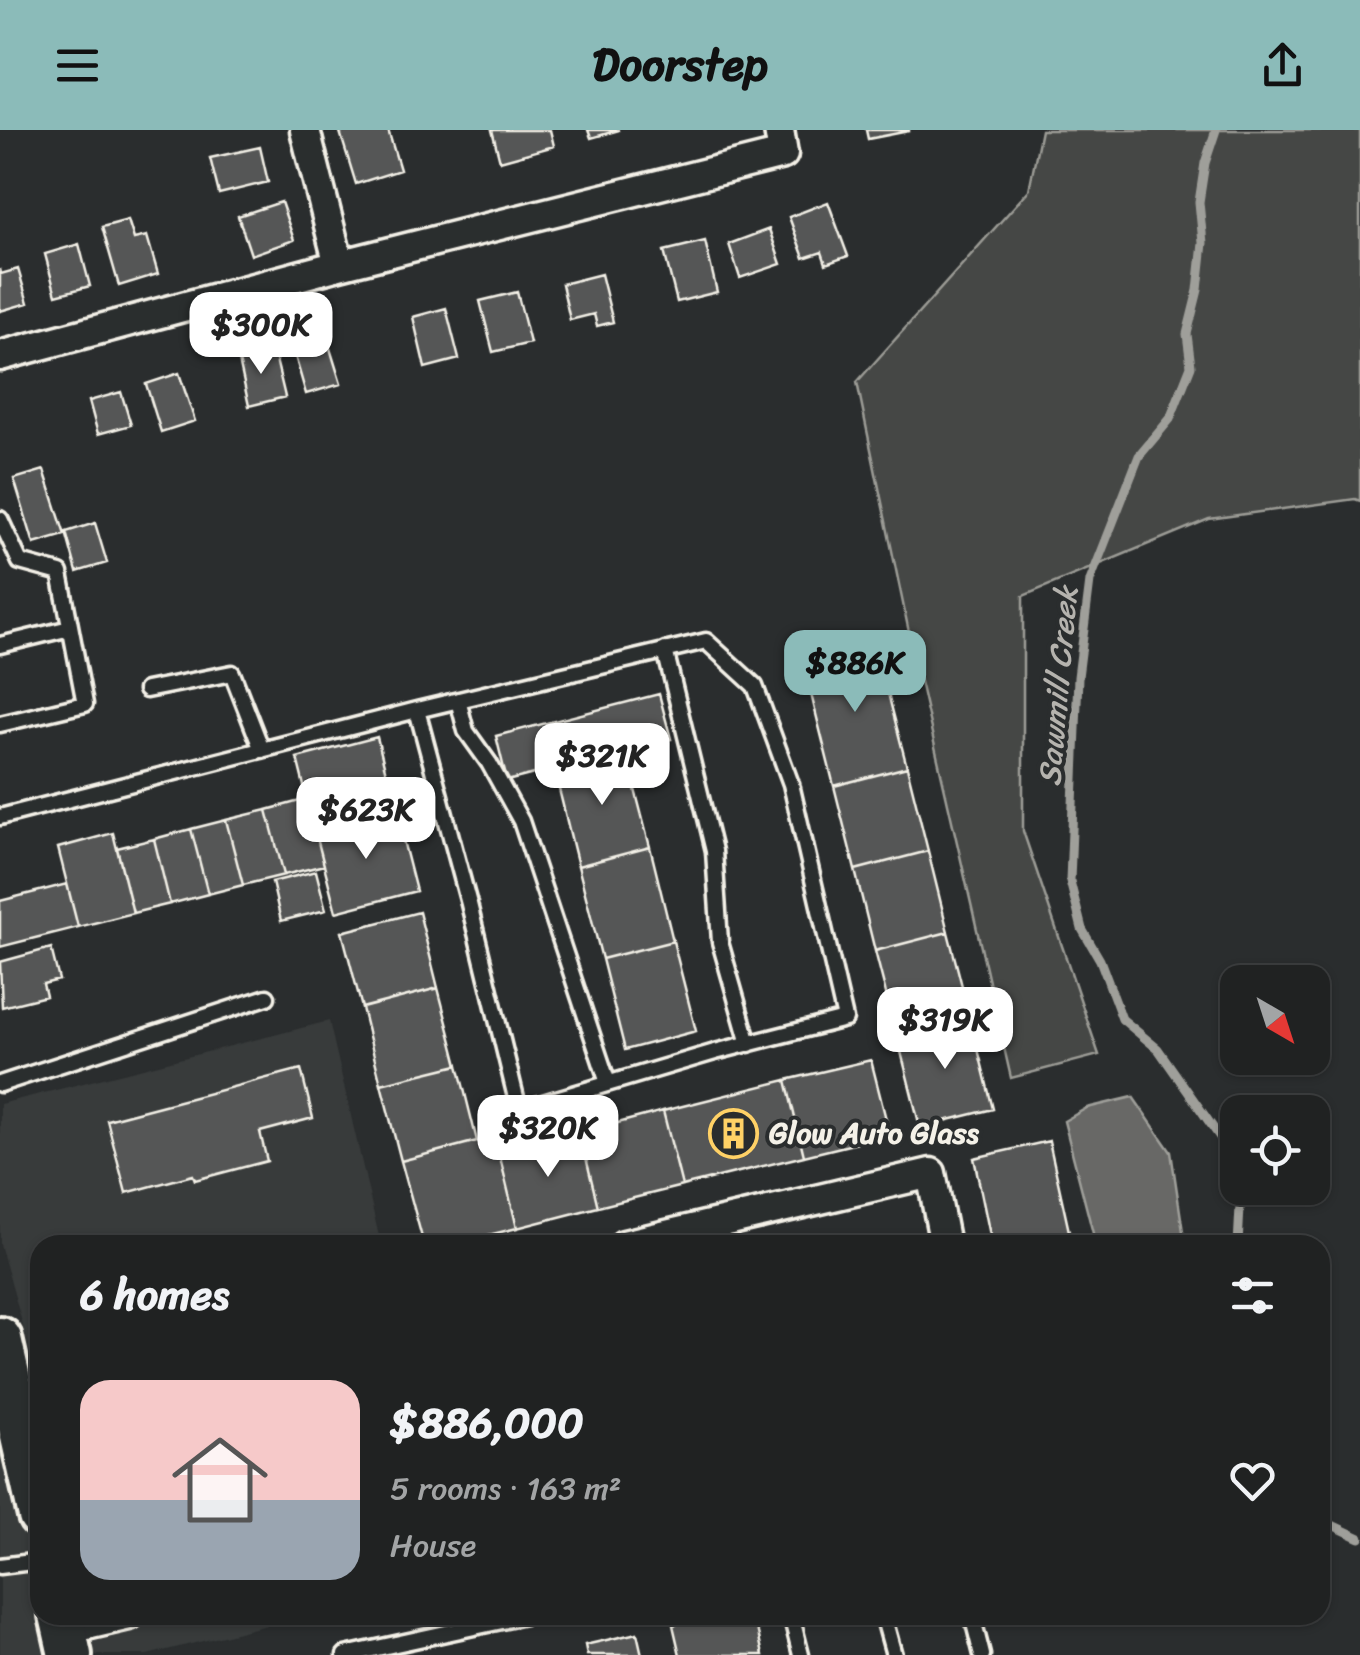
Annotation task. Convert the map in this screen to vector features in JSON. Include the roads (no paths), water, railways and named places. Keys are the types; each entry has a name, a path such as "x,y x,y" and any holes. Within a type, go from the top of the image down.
{"main road":[{"path":"0,1339 26,1388 30,1425"}],"street":[{"path":"305,130 338,265"},
{"path":"0,356 781,142"},
{"path":"666,1235 931,1172 943,1235"},
{"path":"65,1633 93,1625"}],"lane":[{"path":"0,519 20,562 60,573 84,704 0,724"},
{"path":"0,645 70,628"},
{"path":"0,817 417,710 706,640 755,686 791,784 845,1019 518,1110 417,710"},
{"path":"664,650 714,851 720,942 749,1044"},
{"path":"146,690 232,672 262,750"},
{"path":"458,700 466,731 521,821 608,1083"},
{"path":"0,1084 266,997"},
{"path":"0,1566 30,1562"},
{"path":"345,1655 483,1625"},
{"path":"794,1625 801,1655"},
{"path":"886,1625 894,1655"},
{"path":"974,1625 982,1655"}],"waterway":[{"name":"Sawmill Creek","path":"1216,130 1205,163 1199,202 1203,243 1198,290 1187,334 1191,366 1170,419 1139,456 1090,581 1078,677 1070,881 1082,929 1100,960 1122,1019 1158,1049 1220,1137"},
{"name":"Sawmill Creek","path":"1239,1235 1240,1205"},
{"name":"Sawmill Creek","path":"1330,1524 1360,1538"}],"place":[{"name":"Glow Auto Glass","path":"734,1133"}]}
